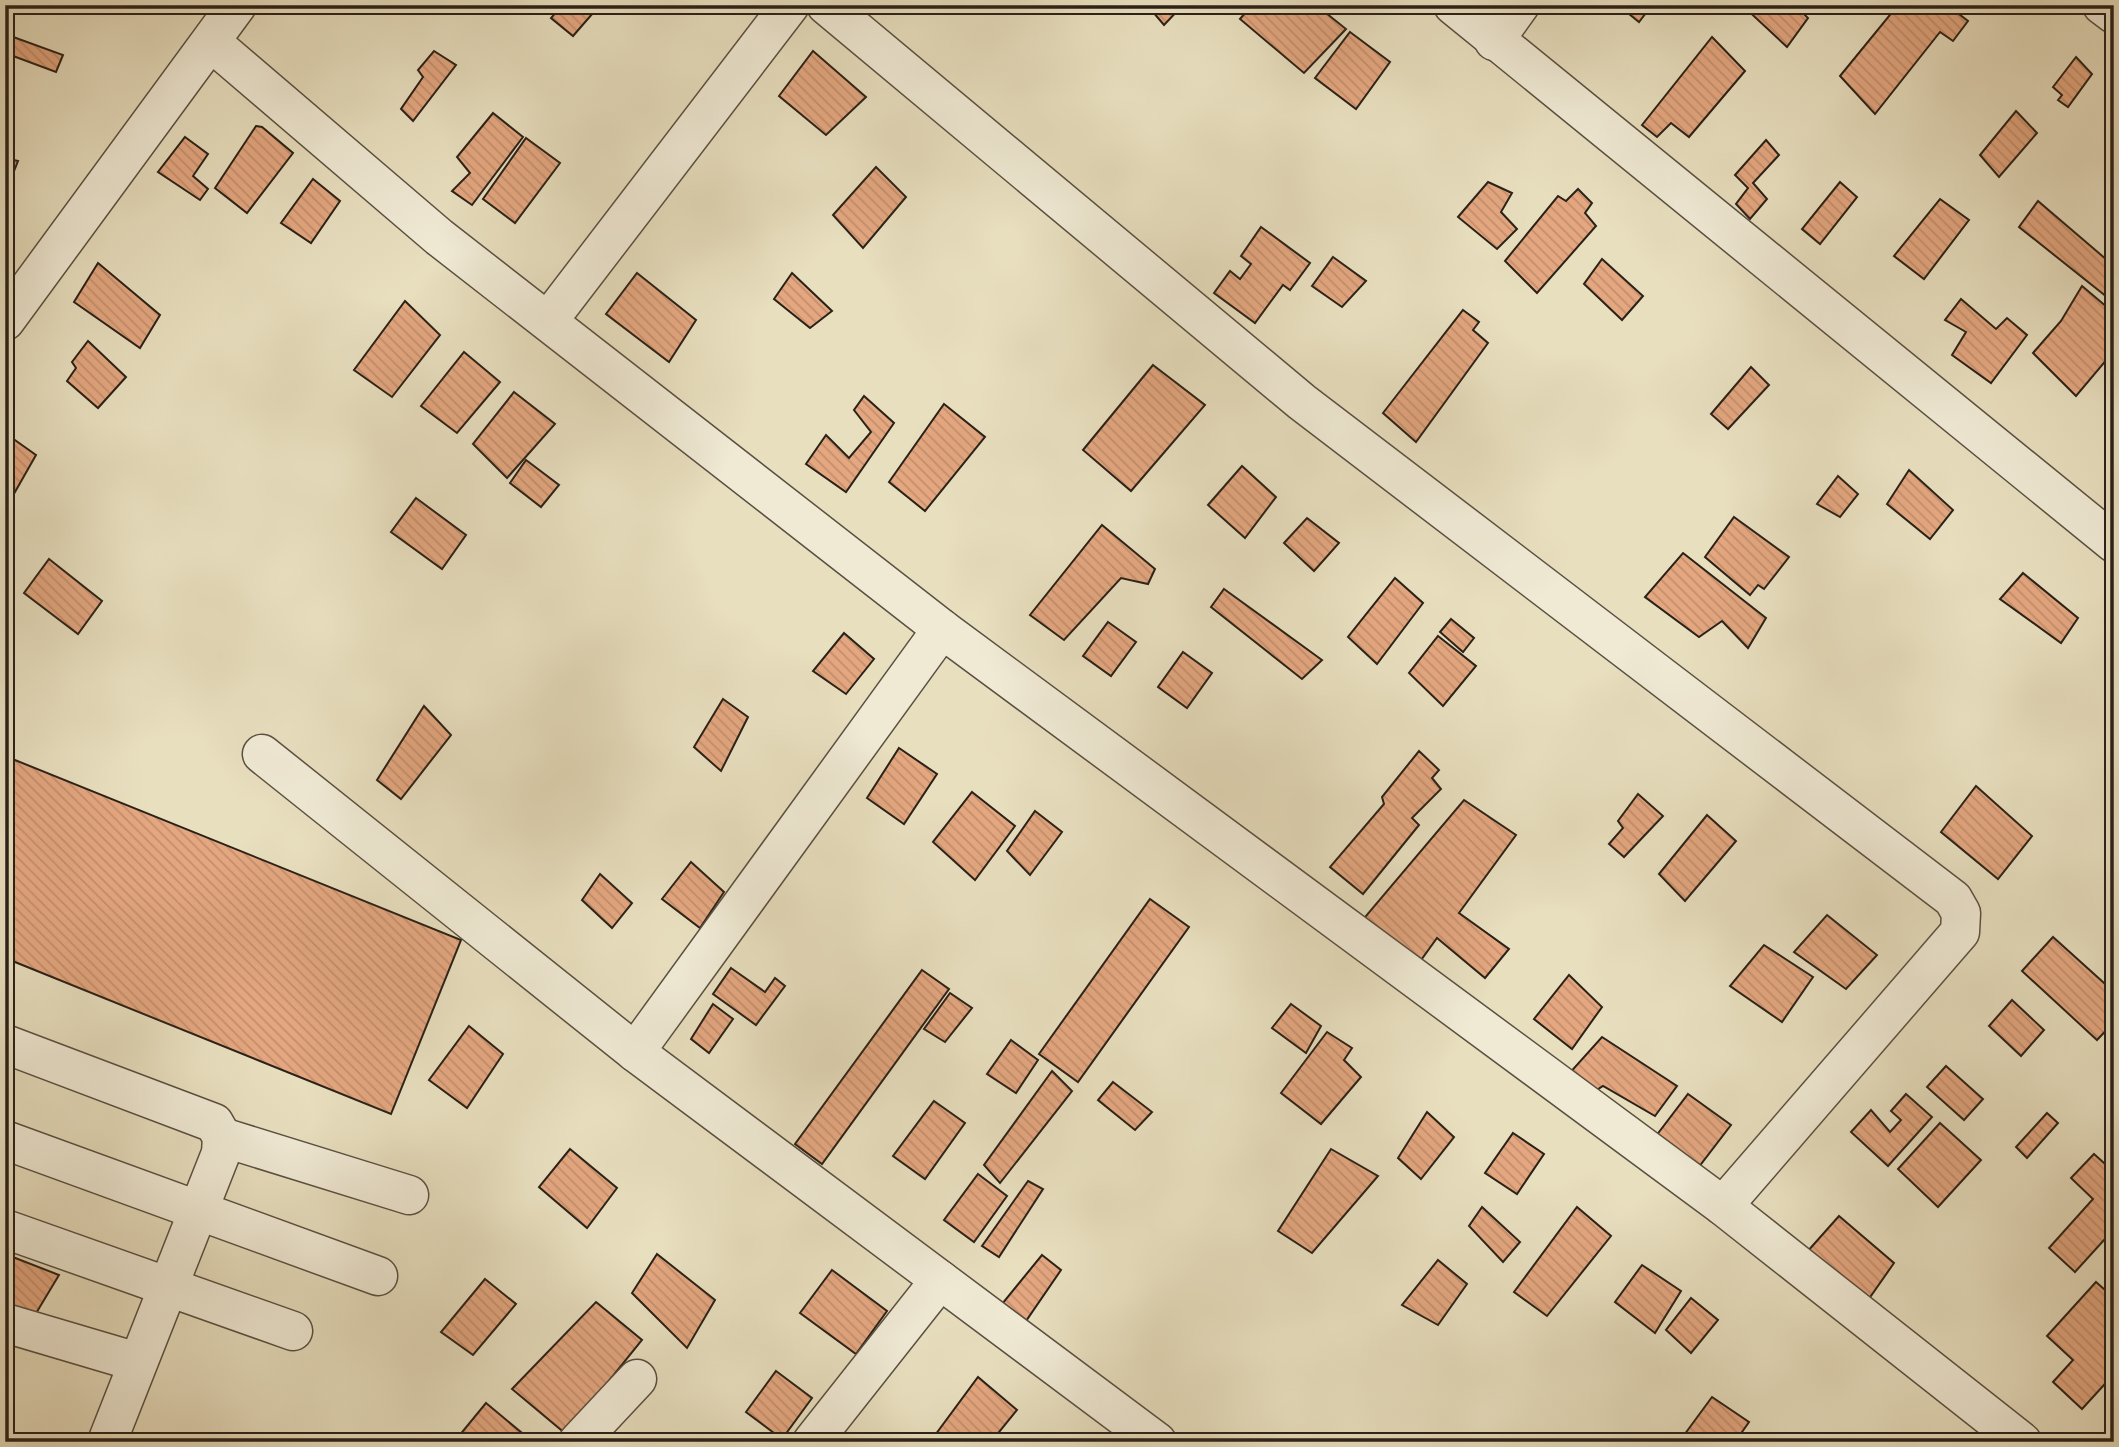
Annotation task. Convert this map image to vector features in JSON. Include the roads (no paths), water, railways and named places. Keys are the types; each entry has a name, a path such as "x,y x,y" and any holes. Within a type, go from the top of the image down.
{"street":[{"path":"5,321 237,5"},
{"path":"548,321 790,5"},
{"path":"826,5 1302,402 1953,900 1961,913 1960,932 1723,1206"},
{"path":"1453,5 2114,543"},
{"path":"1494,41 1520,5"},
{"path":"2102,5 2114,14"},
{"path":"211,42 439,236 942,629 1723,1206 2022,1442"},
{"path":"635,1052 942,629"},
{"path":"262,754 635,1052 1157,1442"},
{"path":"5,1044 214,1123 222,1137 222,1153 107,1442"},
{"path":"222,1137 409,1195"},
{"path":"5,1140 378,1276"},
{"path":"5,1229 293,1331"},
{"path":"812,1442 940,1280"},
{"path":"5,1323 137,1362"},
{"path":"578,1442 637,1379"}]}
